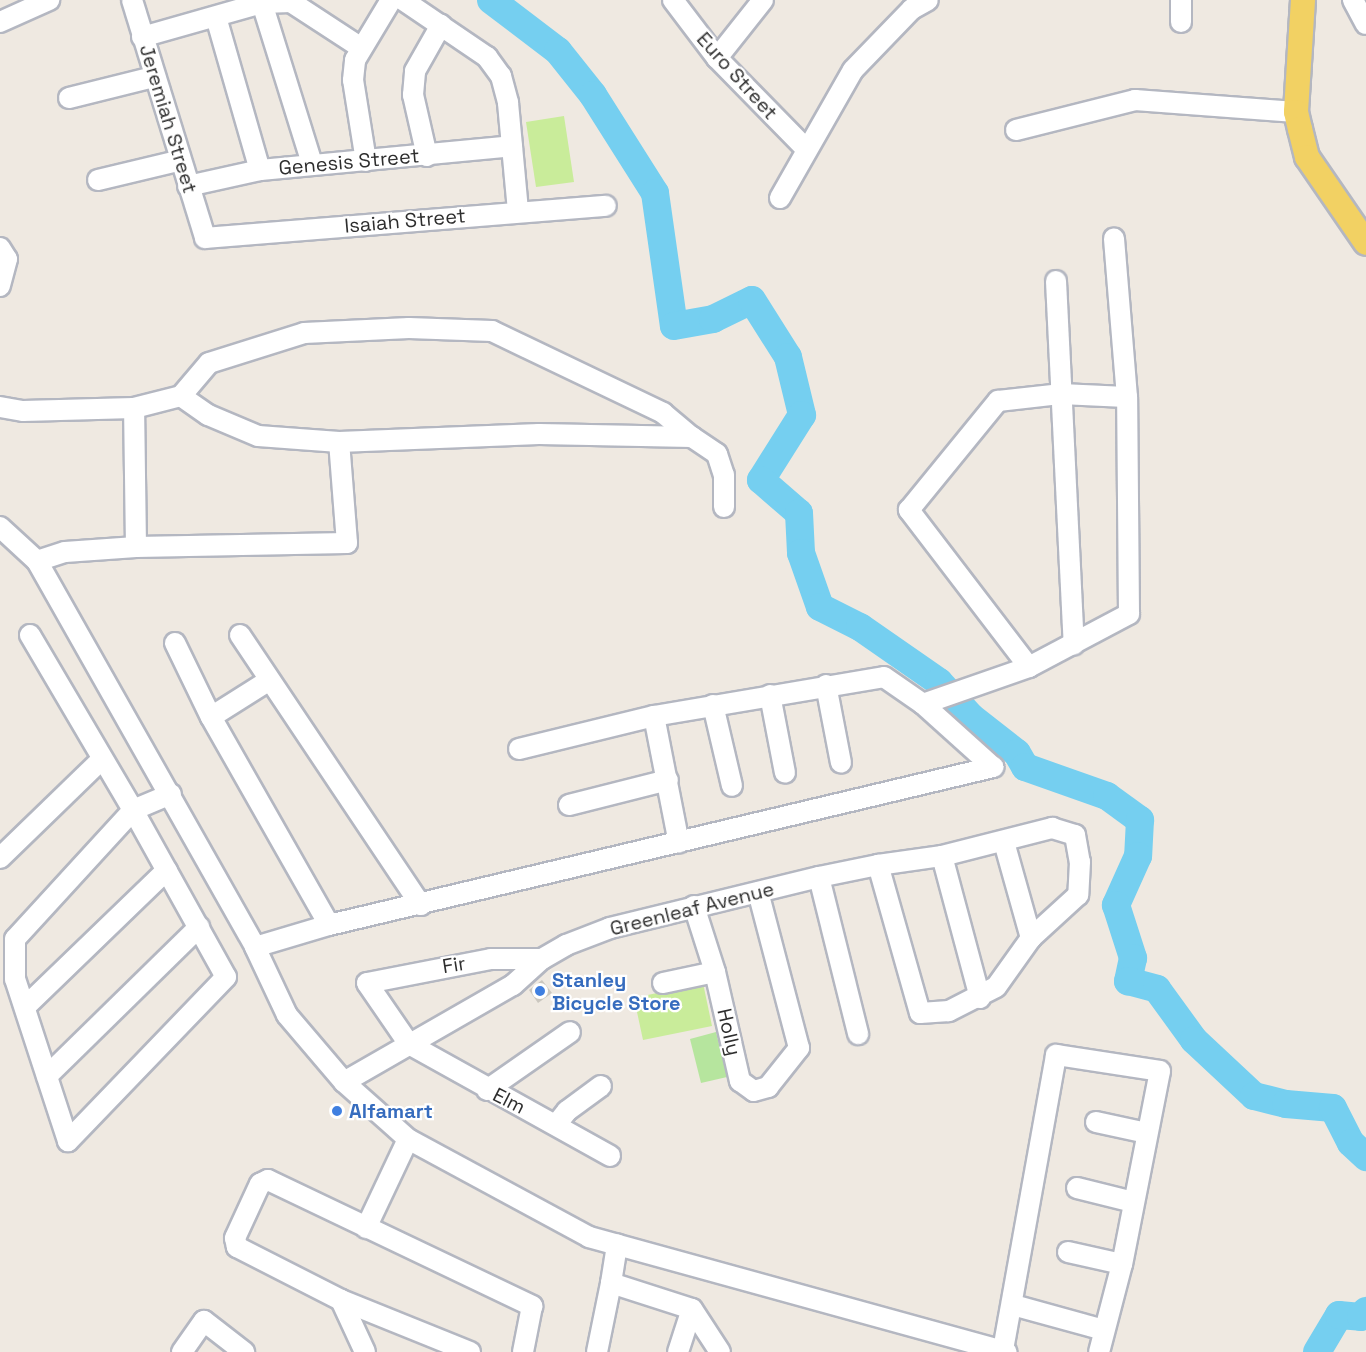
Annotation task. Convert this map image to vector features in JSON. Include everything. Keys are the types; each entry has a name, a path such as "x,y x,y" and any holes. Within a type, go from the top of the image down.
{"main road":[{"path":"1303,0 1296,112 1307,157 1366,243"}],"street":[{"path":"0,22 49,0"},
{"name":"Jeremiah Street","path":"132,0 153,78 204,238"},
{"path":"366,161 353,80 360,47 391,0"},
{"path":"403,0 487,57 501,76 508,103 518,212"},
{"name":"Euro Street","path":"673,0 717,58 805,148"},
{"path":"717,58 763,0"},
{"path":"780,198 805,148 853,70 912,9 928,0"},
{"path":"1181,0 1181,22"},
{"path":"1353,0 1366,24"},
{"path":"142,37 262,3 291,2 360,47"},
{"path":"262,3 312,164"},
{"path":"216,17 260,170"},
{"path":"427,156 413,95 415,71 441,25"},
{"path":"69,98 153,78"},
{"path":"1016,130 1135,100 1296,112"},
{"name":"Genesis Street","path":"188,186 260,170 427,156 512,146"},
{"path":"98,180 181,160"},
{"name":"Isaiah Street","path":"204,238 606,206"},
{"path":"928,702 1029,667 1129,614 1127,397 1113,239"},
{"path":"0,248 7,259 0,286"},
{"path":"1056,281 1074,645"},
{"path":"0,406 23,411 134,408 181,396 209,363 304,333 409,328 492,331 663,413 717,454 724,475 724,507"},
{"path":"1029,667 909,510 998,401 1060,394 1127,397"},
{"path":"181,396 208,415 258,436 339,442 539,435 692,436"},
{"path":"134,408 136,547"},
{"path":"37,561 65,552 136,547 347,543 339,442"},
{"path":"0,527 37,561 63,613 171,794 255,947 287,1015 344,1082 408,1139 531,1209 589,1237 1005,1351 1056,1055 1160,1071 1122,1264 1099,1352"},
{"path":"30,635 133,810 226,977 69,1141 25,1007 7,979 15,939 133,810 171,794"},
{"path":"240,635 268,681 421,905"},
{"path":"175,643 211,717 329,925"},
{"path":"255,947 329,925 421,905 993,767 928,702 884,677 654,716 519,749"},
{"path":"211,717 268,681"},
{"path":"826,686 841,763"},
{"path":"770,695 785,773"},
{"path":"713,705 732,786"},
{"path":"654,716 679,843"},
{"path":"0,858 102,759"},
{"path":"569,805 668,780"},
{"name":"Greenleaf Avenue","path":"344,1082 513,985 542,959 610,928 819,877 878,865 942,856 1053,828 1075,835 1080,862 1078,895 1031,938"},
{"path":"878,865 920,1013 949,1011 980,998 996,987 1031,938 1004,842"},
{"path":"942,856 980,998"},
{"path":"25,1007 167,870"},
{"path":"819,877 858,1034"},
{"name":"Holly","path":"694,906 715,972 740,1081 754,1091 768,1087 799,1048 758,891"},
{"path":"47,1076 200,927"},
{"name":"Fir","path":"410,1044 367,983 491,959 542,959"},
{"path":"663,983 715,972"},
{"path":"486,1090 570,1032"},
{"name":"Elm","path":"410,1044 486,1090 556,1125 610,1156"},
{"path":"556,1125 567,1111 601,1086"},
{"path":"1096,1122 1147,1133"},
{"path":"366,1227 408,1139"},
{"path":"470,1352 341,1300 237,1247 235,1238 260,1184 268,1180 532,1306 523,1352"},
{"path":"1077,1188 1133,1202"},
{"path":"597,1352 617,1244"},
{"path":"1068,1252 1122,1264"},
{"path":"611,1283 692,1309 720,1352"},
{"path":"341,1300 365,1352"},
{"path":"1013,1305 1104,1330"},
{"path":"678,1352 692,1309"},
{"path":"182,1352 204,1321 244,1352"}],"green space":[{"path":"564,116 574,182 536,187 526,122"},
{"path":"703,983 712,1026 643,1040 634,998"},
{"path":"716,1032 727,1077 701,1083 690,1039"}],"building":[{"path":"542,980 552,993 538,1003 529,990"}],"waterway":[{"path":"491,0 558,51 593,95 655,193 674,326 713,319 752,300 788,357 802,415 761,480 799,513 801,553 820,607 860,627 939,682 971,717 1017,753 1025,767 1107,796 1140,820 1138,856 1116,905 1133,958 1128,981 1157,989 1194,1040 1254,1096 1286,1104 1333,1108 1351,1143 1366,1157"},
{"path":"1317,1352 1339,1315 1361,1317 1366,1311"}],"place":[{"name":"Stanley Bicycle Store","path":"540,991"},
{"name":"Alfamart","path":"337,1111"}]}
